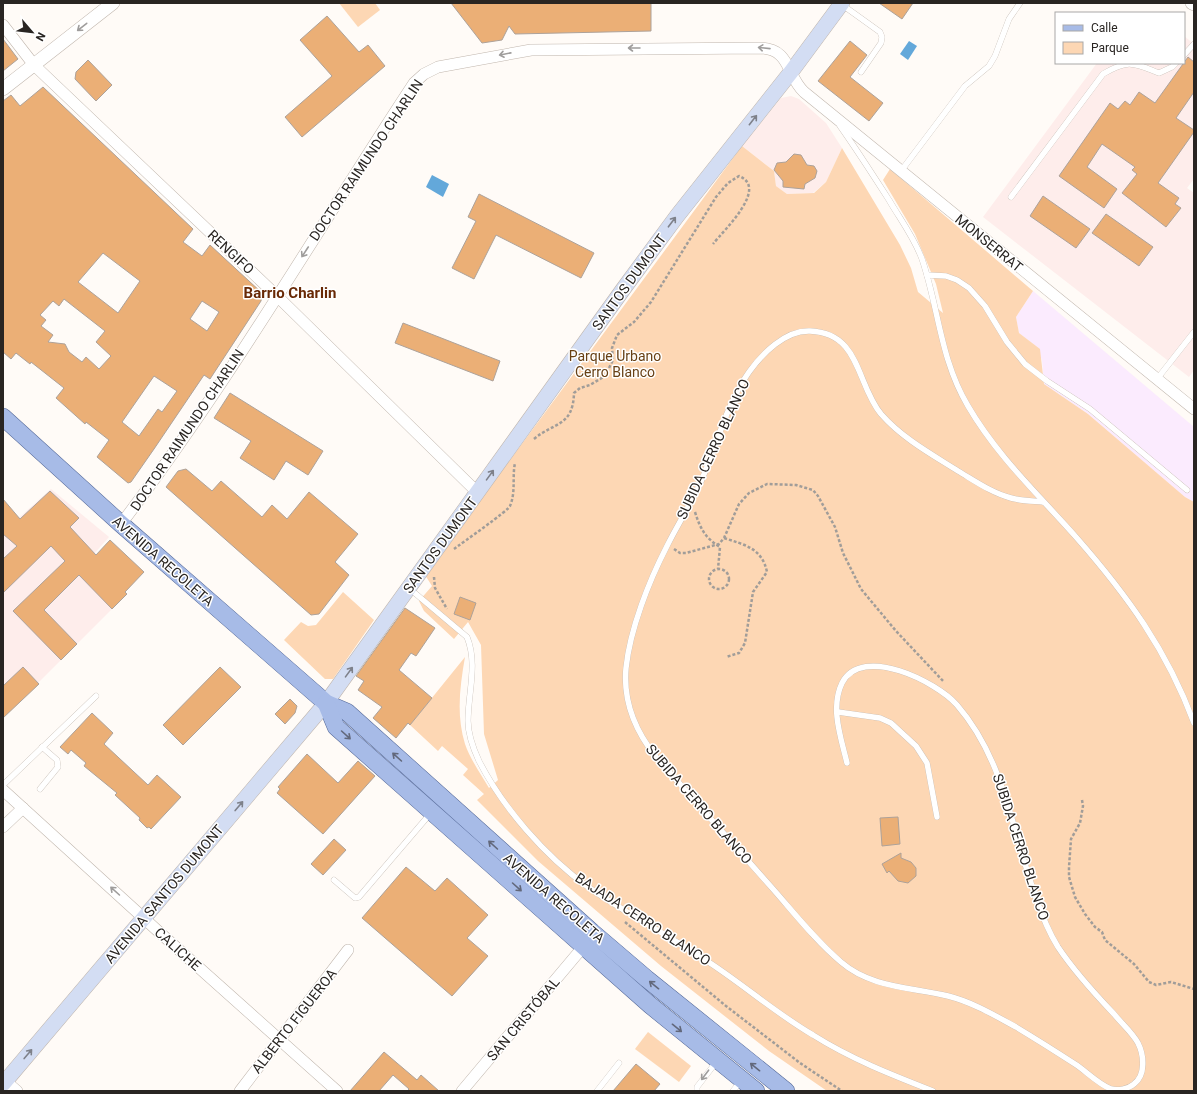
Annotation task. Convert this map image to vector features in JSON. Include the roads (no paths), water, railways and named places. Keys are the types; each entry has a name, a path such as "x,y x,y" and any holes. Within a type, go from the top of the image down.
{"main road":[{"name":"SANTOS DUMONT","path":"326,703 668,228 791,72 842,4"},
{"name":"AVENIDA RECOLETA","path":"3,417 121,524 326,703 347,712 500,851 604,942 653,984 786,1091"},
{"name":"AVENIDA RECOLETA","path":"326,703 336,727 650,1006 717,1060 737,1086 756,1091"},
{"name":"AVENIDA SANTOS DUMONT","path":"4,1081 326,703"},
{"path":"583,946 593,941 604,942"}],"street":[{"path":"3,89 113,3"},
{"name":"RENGIFO","path":"3,25 34,65 277,296 478,492"},
{"name":"DOCTOR RAIMUNDO CHARLIN","path":"121,524 161,471 277,296 414,83 430,70 513,52 544,49 760,48 777,52 785,60 791,72"},
{"name":"MONSERRAT","path":"791,72 798,87 1194,409"},
{"name":"CALICHE","path":"3,790 337,1091"},
{"path":"3,827 23,808"},
{"name":"SAN CRISTÓBAL","path":"462,1091 583,946"},
{"name":"ALBERTO FIGUEROA","path":"240,1091 348,950"},
{"path":"4,1081 17,1091"}],"lane":[{"path":"901,171 966,86 989,66 995,56 1009,19 1020,3"},
{"path":"842,4 880,32 882,37 881,44 861,72"},
{"path":"1185,53 1194,44"},
{"path":"1011,196 1103,74 1119,65 1126,64"},
{"path":"1136,64 1159,73 1175,64"},
{"path":"834,117 919,251 927,275 945,356 962,397 995,448 1076,537 1139,615 1174,674 1194,723"},
{"path":"927,275 946,276 957,280 969,288 985,306 1007,342 1025,364 1047,381 1090,409 1187,490"},
{"name":"SUBIDA CERRO BLANCO","path":"847,763 838,725 837,699 841,685 848,674 858,670 880,667 895,669 916,677 938,689 958,706 983,741 994,763 1013,819 1032,887 1053,938 1086,983 1137,1040 1141,1050 1142,1069 1139,1079 1134,1085 1124,1089 1109,1088 1044,1044 997,1017 951,996 877,982 852,971 830,952 812,933 656,757 644,741 635,722 628,694 626,669 637,620 667,545 692,500 730,406 748,373 764,354 782,340 799,332 808,331 827,334 844,345 851,353 879,411 900,433 914,443 981,485 1001,494 1021,500 1043,502"},
{"path":"1157,379 1194,332"},
{"name":"BAJADA CERRO BLANCO","path":"409,588 467,637 470,646 472,664 468,722 474,749 490,781 505,804 541,845 588,886 711,963 811,1034 861,1062 933,1091"},
{"path":"3,785 96,696"},
{"path":"838,712 880,718 890,723 916,746 927,763 937,818"},
{"path":"40,789 58,767 57,760 42,747"},
{"path":"334,880 349,894 355,898 359,897 432,811"},
{"path":"697,1091 697,1087 717,1060"},
{"path":"597,1091 620,1063"}],"water":[{"path":"909,41 917,46 908,60 900,54"},
{"path":"432,175 449,184 443,197 426,187"}],"district":[{"name":"Barrio Charlin","path":"290,293"}],"park label":[{"name":"Parque Urbano Cerro Blanco","path":"615,364"}]}
